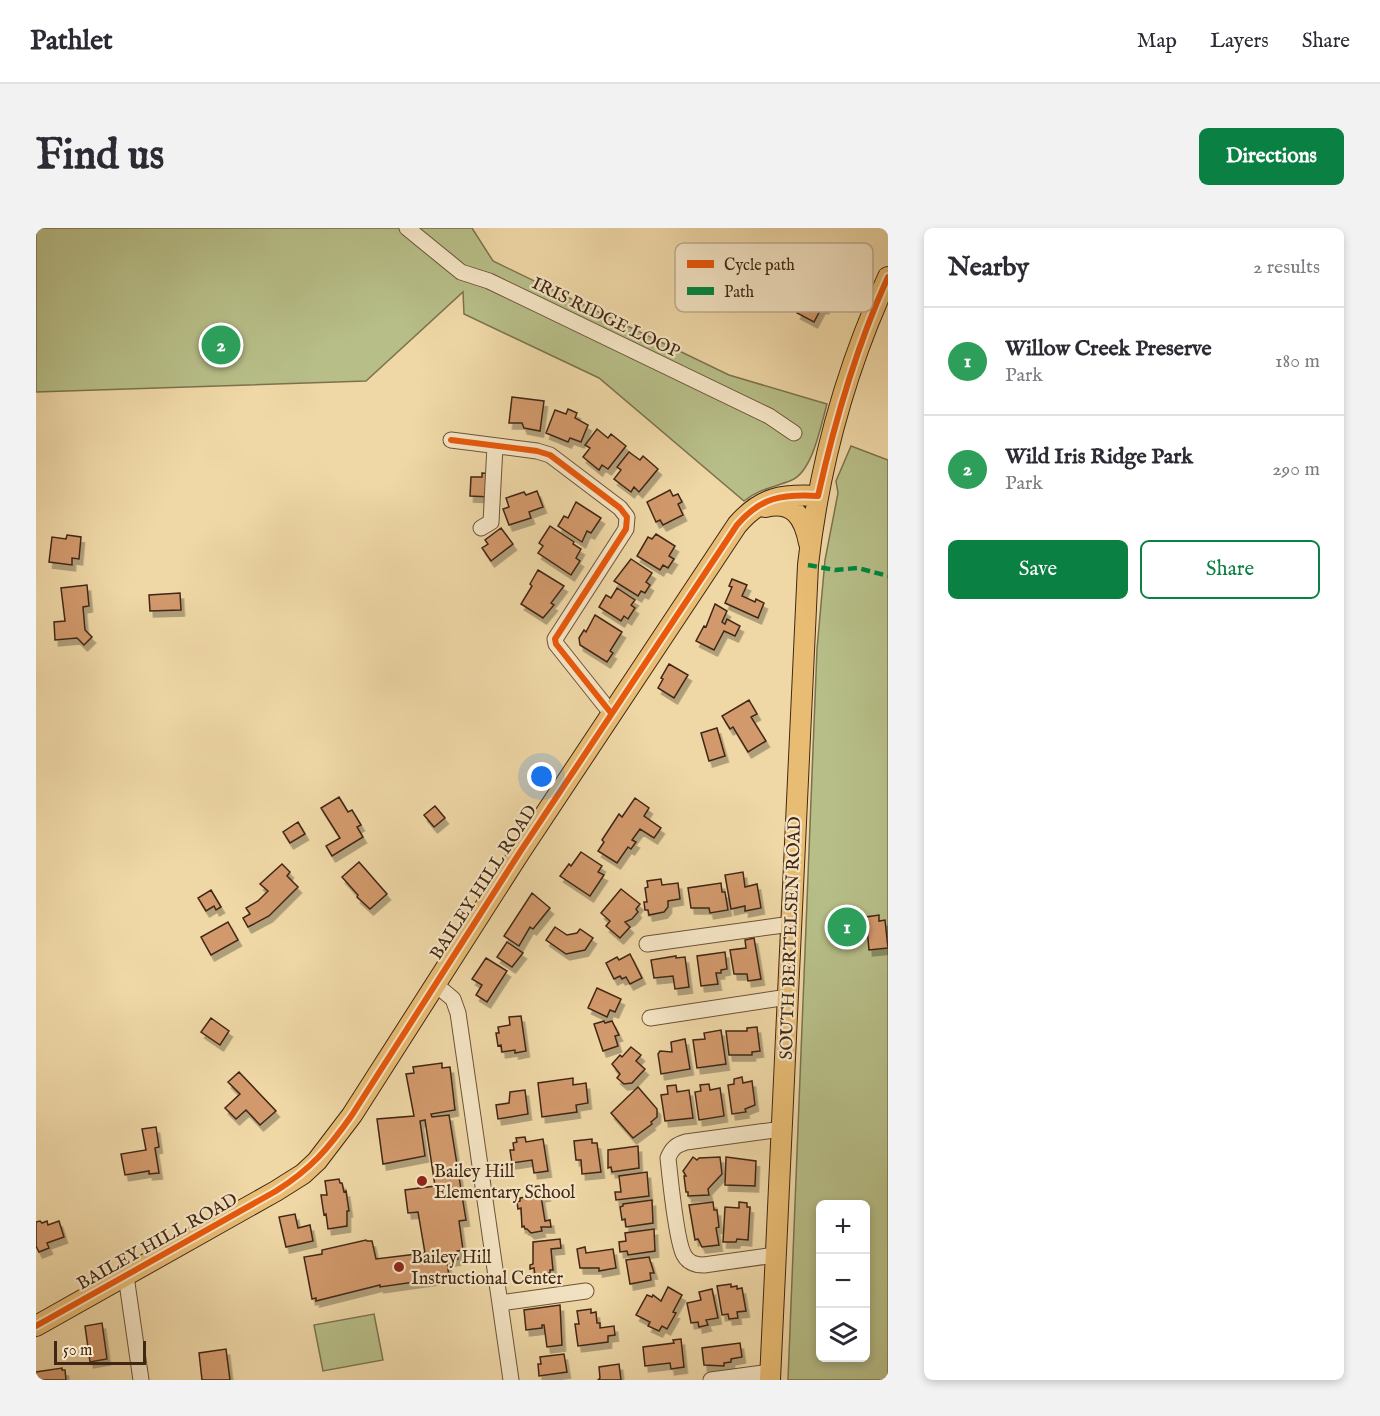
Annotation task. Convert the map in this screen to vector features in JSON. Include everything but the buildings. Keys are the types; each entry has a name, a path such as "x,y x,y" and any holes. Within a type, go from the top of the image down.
{"main road":[{"path":"873,309 888,277"},
{"path":"818,496 835,424 871,312"},
{"path":"766,501 775,494 793,489 807,480 835,424"},
{"name":"BAILEY HILL ROAD","path":"36,1326 276,1191 303,1174 316,1161 352,1114 611,713 724,543 748,513 766,501 789,495 818,496"},
{"name":"SOUTH BERTELSEN ROAD","path":"770,1376 805,606 818,496"},
{"path":"748,513 779,505 791,509 805,525 810,549"}],"street":[{"name":"IRIS RIDGE LOOP","path":"407,228 464,274 489,281 769,416 794,433"},
{"path":"451,440 550,455 630,516 627,529 555,638 555,642 611,713"},
{"path":"481,528 491,522 495,446"},
{"path":"647,944 791,924"},
{"path":"435,984 453,999 458,1013 511,1380"},
{"path":"650,1018 788,998"},
{"path":"775,1255 704,1265 695,1265 688,1260 681,1247 668,1158 671,1150 686,1142 782,1129"},
{"path":"126,1276 141,1380"},
{"path":"500,1303 586,1291"},
{"path":"711,1380 770,1376"}],"green space":[{"path":"36,228 472,228 493,261 729,375 827,404 811,457 799,475 792,480 756,493 744,501 599,378 464,314 463,292 366,381 36,392"},
{"path":"851,446 888,460 888,1380 788,1380 817,649 825,560 838,493 836,481"},
{"path":"374,1314 383,1360 323,1371 314,1325"}],"marked path":[{"path":"808,565 835,570 858,568 888,576"}],"cycle path":[{"path":"36,1326 276,1191 318,1158 335,1138 520,852 737,525 755,508 773,499 818,496 847,384 888,277"},
{"path":"451,440 537,451 550,455 620,508 627,517 626,529 555,639 556,644 611,713"}],"place":[{"name":"Wild Iris Ridge Park","path":"221,345"},
{"name":"Willow Creek Preserve","path":"847,927"},
{"name":"Bailey Hill Elementary School","path":"422,1181"},
{"name":"Bailey Hill Instructional Center","path":"399,1267"}]}
